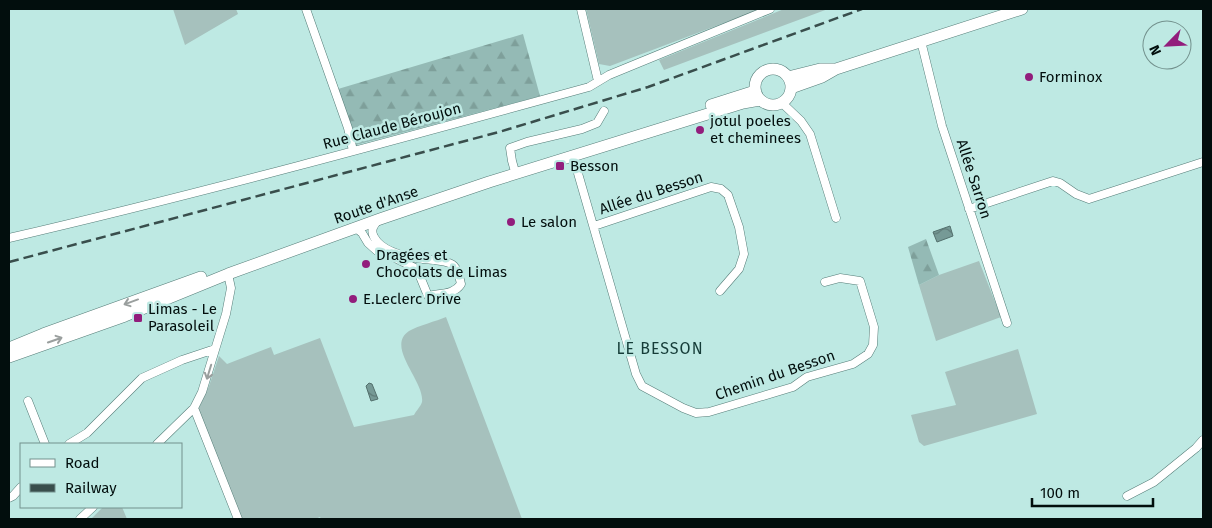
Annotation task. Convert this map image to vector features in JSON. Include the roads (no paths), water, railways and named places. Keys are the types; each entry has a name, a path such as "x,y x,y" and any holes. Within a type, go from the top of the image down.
{"main road":[{"path":"790,83 820,69 836,69 1022,9"},
{"path":"766,70 779,70 784,73 790,83 790,94 782,103 770,105 764,103 757,95 755,84 757,78 766,70"},
{"name":"Route d'Anse","path":"9,356 125,316 228,274 380,219 489,182 742,103 757,95"},
{"name":"Route d'Anse","path":"9,348 365,217 514,168 757,95"}],"street":[{"path":"306,9 348,128 353,151"},
{"path":"581,9 598,82"},
{"name":"Rue Claude Béroujon","path":"9,238 136,208 589,87 609,74 770,9"},
{"name":"Allée Sarron","path":"921,41 942,126 1007,323"},
{"path":"782,103 801,121 810,134 836,218"},
{"path":"514,168 510,148 582,129 597,123 604,111"},
{"name":"Chemin du Besson","path":"573,156 636,374 642,386 683,408 696,413 709,412 793,387 807,376 853,364 868,354 873,346 874,328 860,281 840,278 825,282"},
{"path":"969,209 1053,181 1060,183 1076,194 1089,198 1203,162"},
{"name":"Allée du Besson","path":"594,226 711,187 721,189 728,195 739,228 744,254 740,269 720,291"},
{"path":"356,228 377,251 398,259 416,269 428,296 458,289 461,284 460,279 454,266 449,263 398,253 382,246 375,240 372,234 374,225 380,219"},
{"path":"158,443 194,408 202,392 226,314 231,288 228,274"},
{"path":"71,443 87,434 142,378 182,360 215,349"},
{"path":"28,401 45,443"},
{"path":"194,408 238,519"},
{"path":"1127,496 1154,482 1196,448 1203,440"},
{"path":"9,498 20,488"},
{"path":"80,519 92,508"}],"water":[{"path":"950,226 953,236 937,242 933,232"},
{"path":"369,383 372,384 378,399 371,401 366,386"}],"railway":[{"path":"9,262 499,132 648,87 862,9"}],"place":[{"name":"Forminox","path":"1029,77"},
{"name":"jotul poeles et cheminees","path":"700,130"},
{"name":"Besson","path":"560,166"},
{"name":"Le salon","path":"511,222"},
{"name":"Dragées et Chocolats de Limas","path":"366,264"},
{"name":"E.Leclerc Drive","path":"353,299"},
{"name":"Limas - Le Parasoleil","path":"138,318"}],"district":[{"name":"LE BESSON","path":"660,348"}]}
